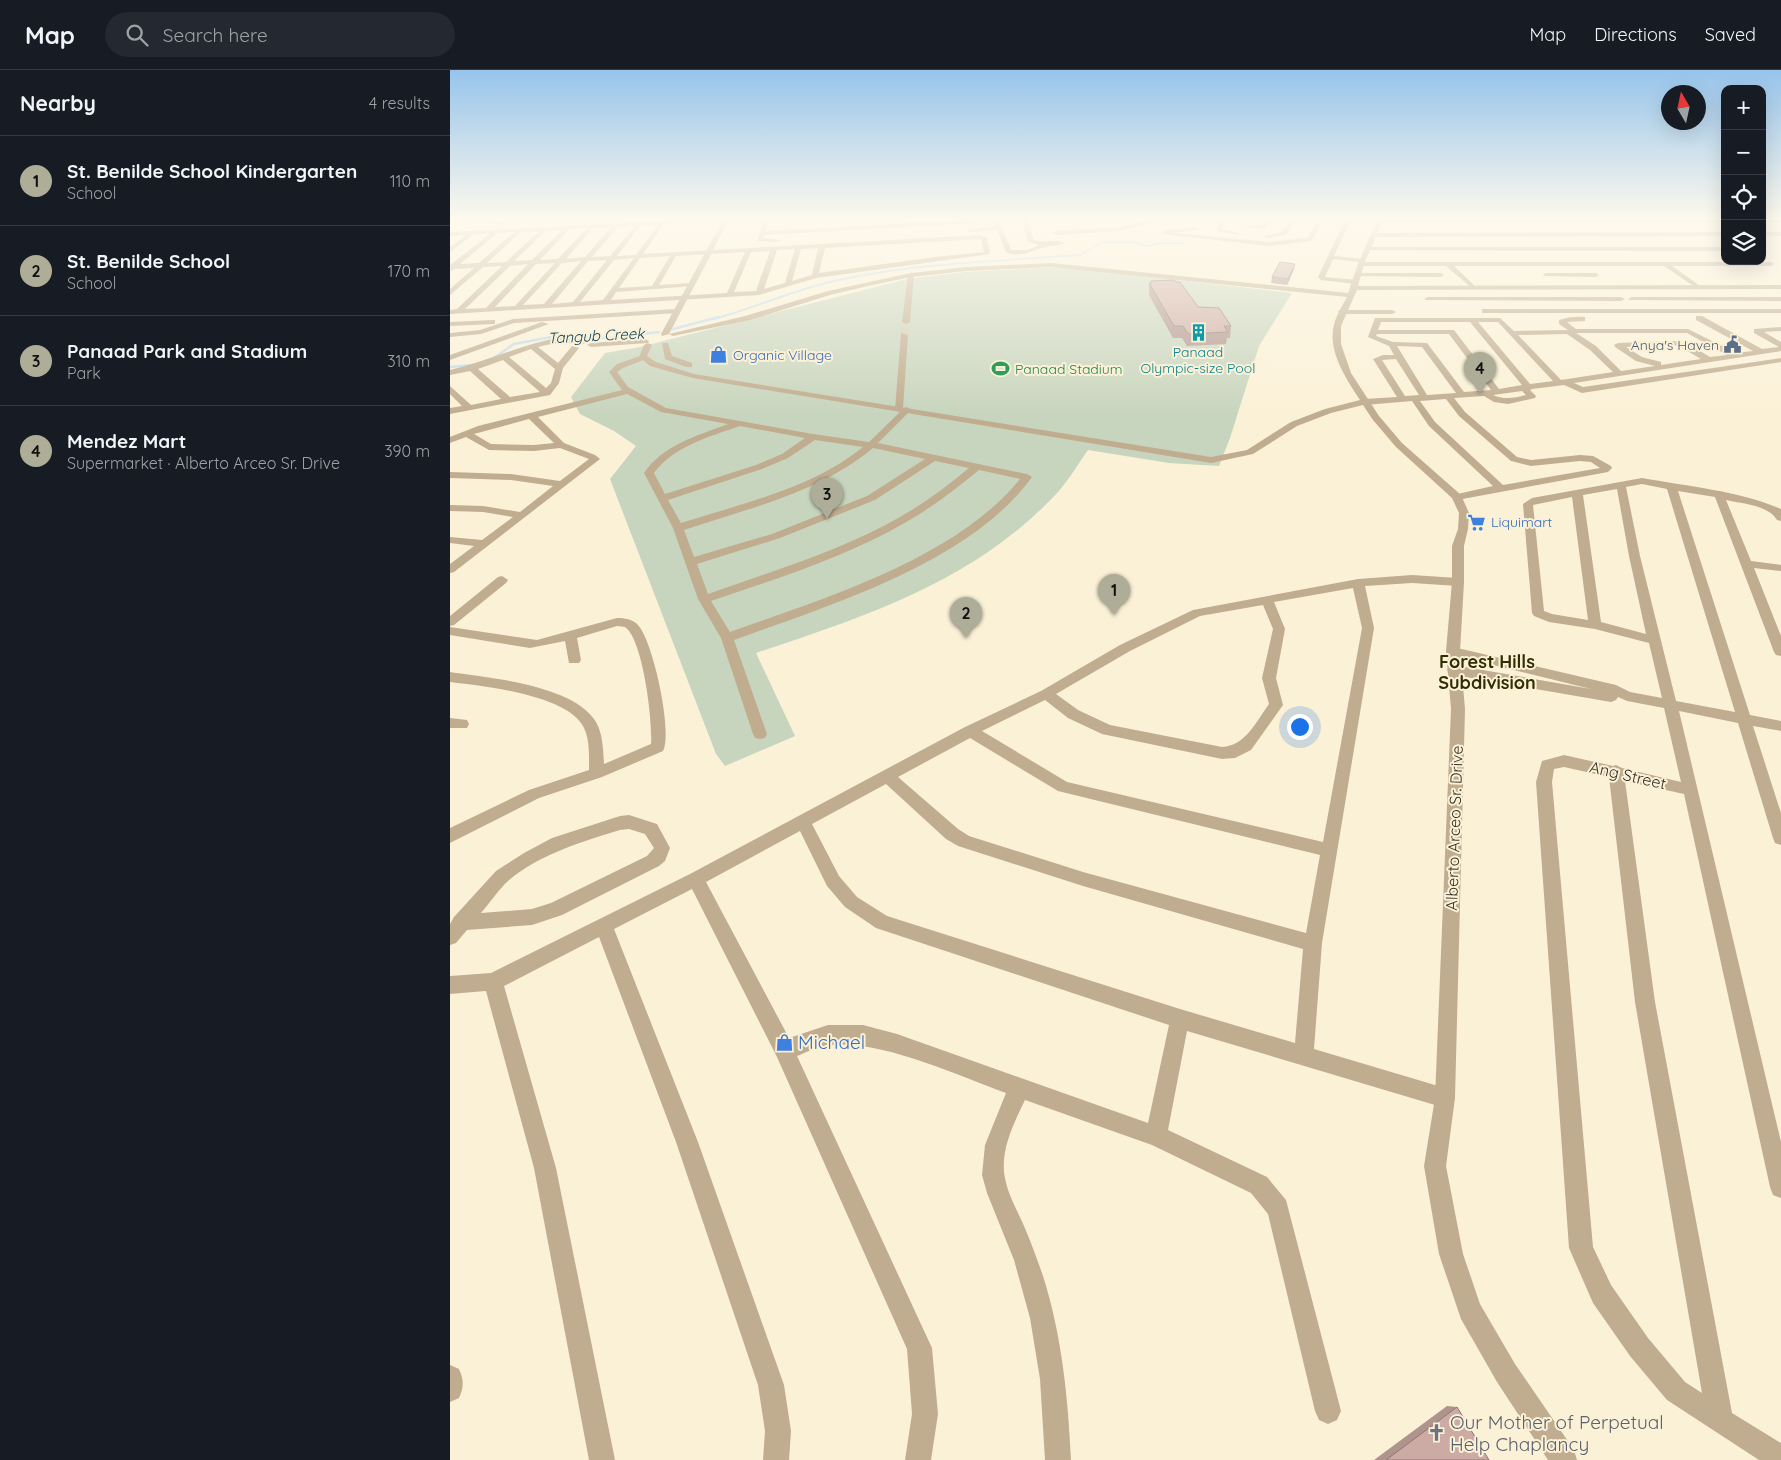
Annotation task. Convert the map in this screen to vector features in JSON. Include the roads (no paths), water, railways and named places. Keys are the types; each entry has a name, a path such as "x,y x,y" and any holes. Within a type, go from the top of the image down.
{"street":[{"path":"454,312 485,285"},
{"path":"488,310 513,285"},
{"path":"517,308 538,285"},
{"path":"546,306 564,285"},
{"path":"575,304 590,285"},
{"path":"605,303 618,285"},
{"path":"614,290 691,285"},
{"path":"669,334 676,311 691,285"},
{"path":"729,295 734,285"},
{"path":"759,293 762,285"},
{"path":"454,312 759,293 780,285"},
{"path":"646,343 669,334 747,318 828,293 866,285"},
{"path":"906,322 910,285"},
{"path":"1353,285 1337,326 1337,344 1347,373 1365,402 1399,445 1457,497 1607,468 1593,459 1580,458 1531,463 1514,459 1462,414 1449,397"},
{"path":"1415,285 1419,287 1781,286"},
{"path":"1419,287 1429,302 1781,299"},
{"path":"1611,287 1642,311"},
{"path":"450,324 676,311"},
{"path":"1462,395 1424,345 1392,344 1374,338 1372,334 1375,332 1377,321 1472,315 1642,311 1781,311"},
{"path":"1342,312 1405,312"},
{"path":"1472,315 1500,320 1562,383 1582,390 1779,362"},
{"path":"1472,315 1532,396 1500,402 1494,400 1486,393"},
{"path":"1618,373 1593,348 1571,332 1562,321 1781,317"},
{"path":"450,358 563,318"},
{"path":"1699,318 1761,352"},
{"path":"450,344 473,333 513,321"},
{"path":"1780,349 1757,331 1781,329"},
{"path":"1512,333 1688,330 1734,356"},
{"path":"1375,332 1451,332 1496,392"},
{"path":"450,335 473,333"},
{"path":"450,373 472,368 532,346 571,339 581,349 591,345 646,343 665,345 678,339 677,336 669,334"},
{"path":"678,528 789,492 829,475 872,445 902,407 904,335"},
{"path":"643,357 646,343"},
{"path":"1664,366 1639,359 1618,345 1674,343 1687,347 1709,360"},
{"path":"1392,344 1432,424 1501,488"},
{"path":"665,345 668,357 680,363 702,369 1149,452 1211,460 1250,452 1294,424 1328,411 1365,402 1496,392 1780,349"},
{"path":"532,346 559,368"},
{"path":"450,411 509,401 547,392 555,383 559,368 578,346"},
{"path":"504,357 547,392"},
{"path":"643,357 652,364 694,376 902,407"},
{"path":"643,357 620,366 612,372 627,390 664,410 813,438 872,445 1027,477 1000,508 958,538 892,575 727,638"},
{"path":"1399,357 1377,359 1402,398"},
{"path":"472,368 509,401"},
{"path":"450,389 468,408"},
{"path":"450,440 466,433 627,390"},
{"path":"450,570 594,459 561,445 531,415"},
{"path":"740,423 668,452 656,461 649,473 678,528 704,599 727,638 760,734"},
{"path":"466,433 489,447 534,448 561,445"},
{"path":"663,498 759,467 785,456 813,438"},
{"path":"690,562 776,536 871,498 933,458"},
{"path":"704,599 814,562 874,535 931,502 977,467"},
{"path":"450,475 524,478 562,484"},
{"path":"1654,640 1595,625 1540,615 1537,611 1528,504 1539,498 1642,481 1719,494 1765,506 1778,512 1781,518"},
{"path":"1621,485 1654,640 1672,706 1750,1061 1781,1187"},
{"path":"1672,487 1781,838"},
{"path":"1577,492 1595,625"},
{"path":"1719,494 1781,652"},
{"name":"Alberto Arceo Sr. Drive","path":"1457,497 1464,514 1463,529 1458,546 1458,582 1453,651 1458,709 1445,1098 1435,1166 1451,1254 1470,1310 1506,1373 1564,1460"},
{"path":"450,508 521,515"},
{"path":"450,540 484,544"},
{"path":"1747,564 1781,568"},
{"path":"450,985 493,982 696,879 970,731 1046,694 1125,648 1197,614 1358,584 1412,579 1458,582"},
{"path":"450,622 502,580"},
{"path":"1304,1056 1313,943 1368,628 1358,584"},
{"path":"1046,694 1073,714 1107,730 1222,754 1235,752 1246,746 1276,705 1269,678 1279,629 1267,600"},
{"path":"450,631 530,644 568,636 617,622 630,625 635,630 644,655 657,705 660,739 658,747 597,773 534,794 450,836"},
{"path":"568,636 570,637 574,660"},
{"path":"1453,651 1501,662 1616,698 1627,696 1781,726"},
{"path":"1501,662 1502,678"},
{"path":"1454,670 1502,678 1580,687"},
{"path":"450,677 507,685 564,702 576,710 590,724 595,742 597,773"},
{"path":"970,731 1063,787 1328,850"},
{"name":"Ang Street","path":"1691,790 1616,771 1564,761 1547,765 1544,782 1581,1248 1602,1294 1639,1347 1676,1391 1720,1421"},
{"path":"1616,771 1645,1002 1720,1421 1781,1458"},
{"path":"887,776 952,834 964,841 1082,879 1313,943"},
{"path":"803,821 833,881 851,902 882,922 1180,1019 1445,1098"},
{"path":"450,937 460,923 502,876 558,843 611,825 629,822 651,829 662,848 659,856 654,861 556,909 532,917 460,923"},
{"path":"696,879 784,1050 919,1348 925,1414 918,1460"},
{"path":"604,926 687,1142 771,1385 778,1431 776,1460"},
{"path":"493,982 545,1168 602,1460"},
{"path":"1156,1136 1180,1019"},
{"path":"784,1050 828,1035 863,1035 897,1044 1156,1136 1259,1185 1278,1208 1328,1411"},
{"path":"1020,1087 999,1132 993,1153 992,1168 999,1196 1018,1239 1038,1299 1052,1362 1058,1460"},
{"path":"450,1378 450,1389"}],"waterway":[{"name":"Tangub Creek","path":"714,319 820,285"},
{"name":"Tangub Creek","path":"673,329 719,317"},
{"name":"Tangub Creek","path":"494,358 514,344 557,336 610,338 659,332"},
{"name":"Tangub Creek","path":"450,367 472,365"}],"tunnel":[{"path":"904,335 906,322"}],"place":[{"name":"Panaad Olympic-size Pool","path":"1198,332"},
{"name":"Anya's Haven","path":"1733,345"},
{"name":"Organic Village","path":"719,355"},
{"name":"Panaad Stadium","path":"1001,369"},
{"name":"Mendez Mart","path":"1480,393"},
{"name":"Panaad Park and Stadium","path":"827,519"},
{"name":"Liquimart","path":"1477,522"},
{"name":"St. Benilde School Kindergarten","path":"1114,615"},
{"name":"St. Benilde School","path":"966,638"},
{"name":"Michael","path":"784,1042"},
{"name":"Our Mother of Perpetual Help Chaplancy","path":"1436,1433"}],"district":[{"name":"Forest Hills Subdivision","path":"1487,672"}]}
